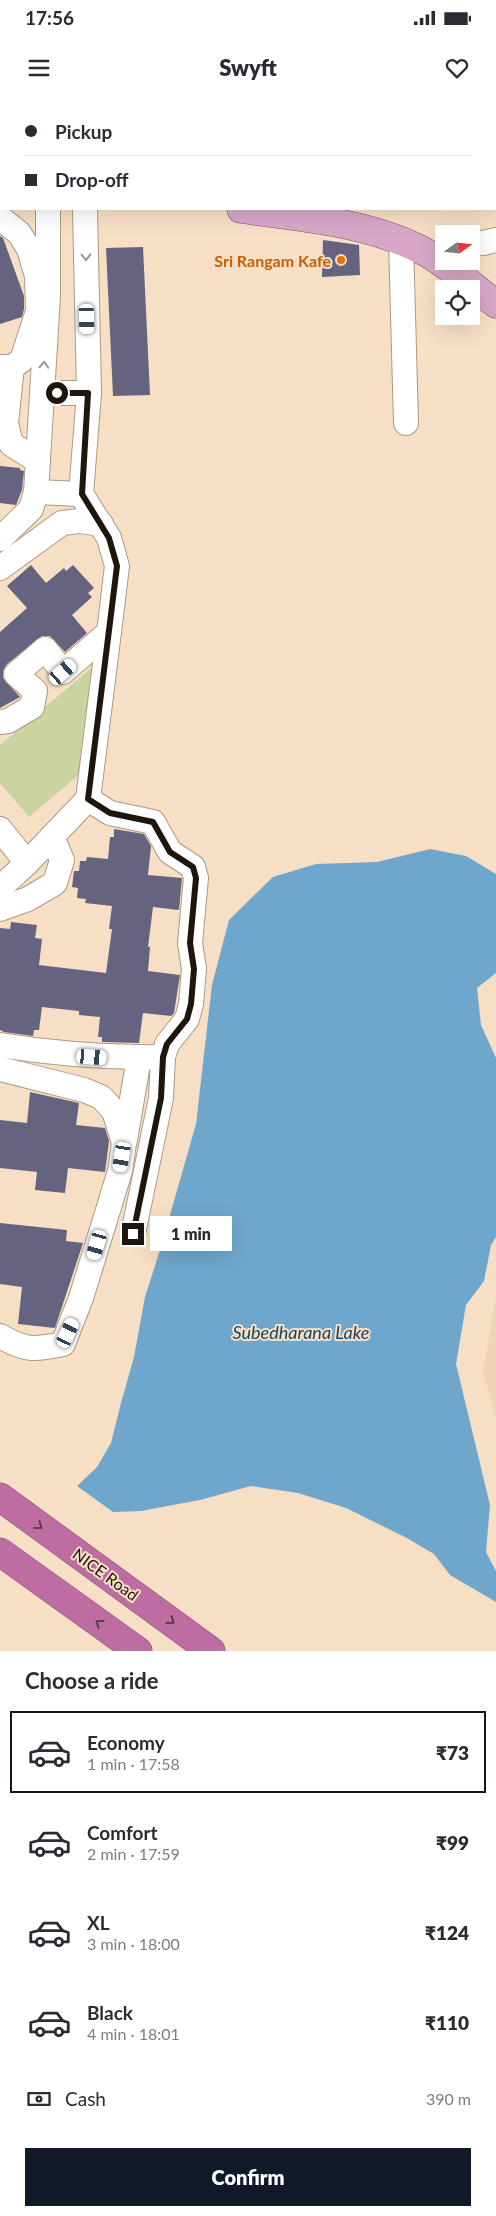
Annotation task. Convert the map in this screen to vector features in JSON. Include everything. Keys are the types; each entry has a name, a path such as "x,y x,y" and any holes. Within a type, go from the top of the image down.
{"highway":[{"name":"NICE Road","path":"0,1497 211,1651"},
{"path":"0,1552 138,1651"}],"main road":[{"path":"247,210 358,228 401,241 427,253 496,304"}],"street":[{"path":"0,539 31,509 36,492 48,296 48,210"},
{"path":"0,888 27,863 88,799 117,566 109,538 82,494 88,393 86,210"},
{"path":"0,218 19,233 29,249 37,276 38,311 22,360 6,367 3,422 11,444 38,461"},
{"path":"401,241 406,423"},
{"path":"42,393 88,393"},
{"path":"36,492 82,494"},
{"path":"0,568 62,523 80,521 101,524"},
{"path":"0,722 8,721 32,707 36,691 16,674 45,649 63,672 109,632"},
{"path":"88,799 110,813 153,822 170,852 193,867 196,878 190,943 194,969 191,1004 187,1019 167,1044 163,1057 161,1098 133,1234"},
{"path":"0,829 27,863"},
{"path":"0,909 28,899 55,883 62,860 52,837"},
{"path":"0,1045 66,1055 163,1057"},
{"path":"0,1336 20,1348 35,1350 63,1344 82,1298 120,1171 139,1058"},
{"path":"0,1069 84,1090 101,1097 114,1111 124,1143"}],"shaded area":[{"path":"496,1294 496,1417 483,1372"}],"green space":[{"path":"96,664 88,767 29,817 0,783 0,745"}],"water":[{"name":"Subedharana Lake","path":"430,849 466,856 496,874 496,973 477,988 481,1025 496,1058 496,1237 491,1245 484,1281 466,1305 456,1364 490,1505 486,1552 496,1571 496,1602 450,1575 434,1554 405,1537 346,1508 298,1493 251,1486 200,1500 141,1511 113,1512 77,1486 97,1467 111,1443 134,1357 145,1297 196,1124 212,985 229,920 273,877 316,864 377,862"}],"building":[{"path":"0,236 3,238 24,296 24,309 22,317 0,324"},
{"name":"Sri Rangam Kafe","path":"323,240 359,245 360,275 322,277"},
{"path":"143,247 150,395 113,396 106,248"},
{"path":"0,466 20,468 20,470 24,471 22,490 16,505 0,503"},
{"path":"31,565 46,583 64,568 66,571 73,565 94,588 88,593 92,597 72,615 87,633 65,652 50,636 42,636 7,664 3,671 3,678 20,697 0,708 0,632 27,608 7,586"},
{"path":"114,829 144,834 151,846 148,875 182,878 179,910 153,907 148,947 150,947 148,971 180,975 174,1013 171,1016 143,1013 139,1043 102,1042 102,1037 98,1037 100,1017 79,1015 79,1011 42,1007 39,1030 34,1030 33,1036 0,1030 0,928 10,929 11,922 37,925 35,938 42,939 39,965 106,973 112,929 109,929 112,906 85,903 86,899 77,898 78,888 72,887 74,871 79,871 80,861 86,861 87,857 108,859 110,837 114,837"},
{"path":"30,1092 79,1103 76,1125 105,1128 109,1141 105,1172 68,1168 65,1193 35,1190 37,1172 0,1168 0,1120 27,1123"},
{"path":"0,1223 67,1230 66,1241 83,1243 55,1328 18,1324 22,1287 0,1284"}],"place":[{"name":"Sri Rangam Kafe","path":"341,260"}],"route":[{"path":"57,393 88,393 82,494 109,538 117,566 88,799 110,813 153,822 170,852 182,858 193,867 196,878 190,943 194,969 191,1004 187,1019 167,1044 163,1057 161,1098 153,1129 133,1234"}]}
